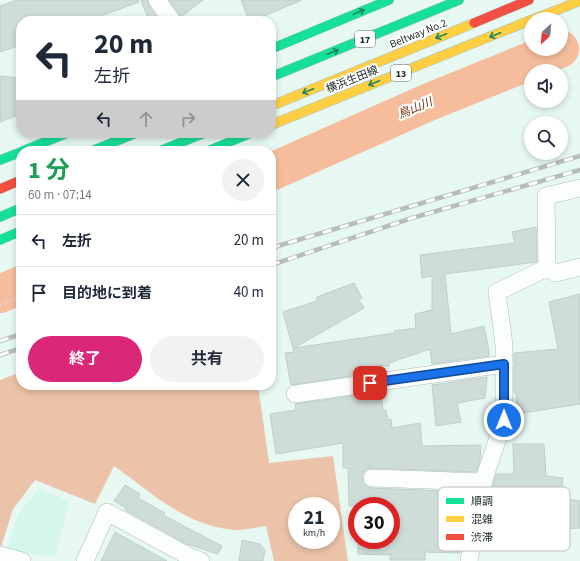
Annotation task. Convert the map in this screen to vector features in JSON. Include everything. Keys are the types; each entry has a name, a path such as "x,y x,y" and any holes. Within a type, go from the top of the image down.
{"main road":[{"path":"276,47 389,0"},
{"name":"Beltway No.2","path":"276,75 460,0"},
{"name":"Beltway No.2","path":"276,104 529,0"},
{"path":"552,12 580,1"},
{"name":"横浜生田線","path":"276,123 524,23"},
{"path":"34,146 54,138"},
{"path":"104,146 124,138"},
{"path":"172,146 192,138"},
{"path":"220,146 239,138"},
{"path":"0,160 16,153"},
{"path":"0,189 16,182"},
{"path":"0,217 16,210"},
{"path":"0,240 16,233"}],"street":[{"path":"157,0 168,16"},
{"path":"547,268 546,196 580,188"},
{"path":"547,268 556,273 580,267"},
{"path":"482,487 504,420 504,345 497,292 547,268"},
{"path":"295,394 504,364"},
{"path":"372,478 483,482"},
{"path":"85,561 107,512 200,561"},
{"path":"469,561 471,551"},
{"path":"0,555 22,561"}],"path":[{"path":"0,305 16,298"}],"shaded area":[{"path":"16,374 16,390 259,390 269,463 333,456 339,497 288,497 288,549 340,549 340,505 348,561 274,561 266,526 235,530 201,522 170,507 114,466 95,504 35,480 13,509 1,547 0,380"},
{"path":"39,488 69,502 55,557 6,551 17,516"}],"building":[{"path":"17,0 138,0 139,2 101,16 16,16 16,47 0,52 0,6"},
{"path":"141,0 147,0 149,6 156,16 147,16"},
{"path":"169,0 203,0 182,16 180,16"},
{"path":"241,0 302,0 264,16 247,16"},
{"path":"0,76 16,78 16,116 0,122"},
{"path":"536,227 537,262 445,274 451,334 484,326 489,356 432,364 430,349 389,363 389,366 377,365 378,372 291,385 285,353 294,352 283,312 317,301 317,297 354,283 362,298 359,300 364,308 294,348 395,333 394,331 416,328 415,314 432,310 432,276 422,278 420,255 515,243 512,232"},
{"path":"580,294 580,404 517,414 516,393 514,393 514,353 558,349 549,302"},
{"path":"487,377 485,398 457,403 461,422 436,426 432,385"},
{"path":"381,392 383,410 386,410 388,420 391,419 392,428 420,423 422,446 481,445 480,460 476,472 372,468 367,469 362,477 363,483 367,487 372,488 438,491 438,551 460,551 460,553 425,552 425,560 390,560 391,555 358,554 358,549 400,549 400,497 349,497 348,468 343,468 343,443 276,454 270,414 296,410 295,404"},
{"path":"513,444 544,444 546,476 563,478 562,487 492,487 496,474 514,474"},
{"path":"125,485 140,494 138,498 165,513 163,515 222,546 218,554 187,544 125,510 126,508 114,501"},
{"path":"570,499 580,501 580,528 570,528"},
{"path":"115,532 167,561 101,561"},
{"path":"242,540 260,544 265,550 263,561 239,561"}],"waterway":[{"name":"鳥山川","path":"276,170 429,102 543,56"},
{"name":"鳥山川","path":"0,294 16,287"}],"railway":[{"path":"276,247 580,156"},
{"path":"276,263 412,218 580,170"},
{"path":"0,341 16,336"},
{"path":"0,355 16,350"}],"traffic: fast":[{"path":"276,47 389,0"},
{"path":"276,75 459,0"},
{"path":"35,146 55,138"},
{"path":"104,146 124,138"},
{"path":"172,146 192,138"},
{"path":"220,146 239,138"},
{"path":"0,160 16,154"},
{"path":"0,217 16,210"},
{"path":"0,240 16,233"}],"traffic: slow":[{"path":"552,12 580,1"},
{"path":"276,104 474,23"},
{"path":"276,123 524,23"}],"traffic: jam":[{"path":"474,23 529,0"},
{"path":"0,189 16,182"}],"route":[{"path":"370,383 504,364 504,420"}]}
